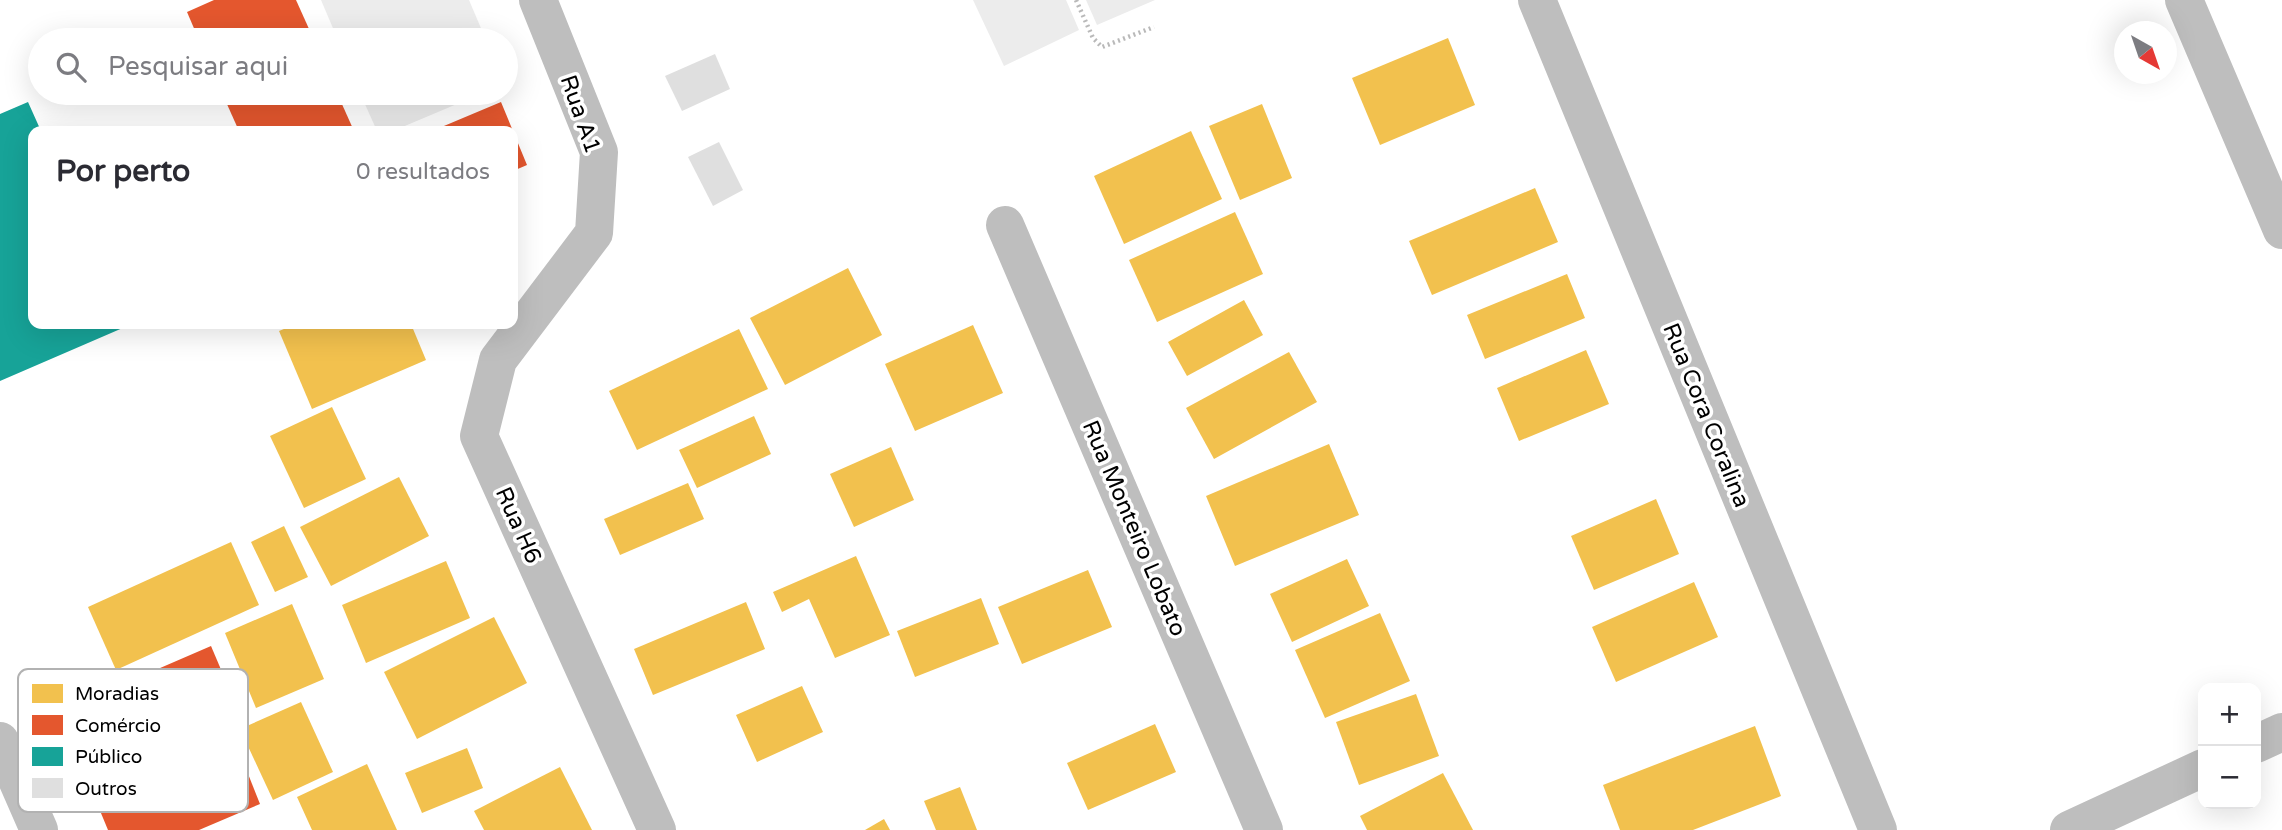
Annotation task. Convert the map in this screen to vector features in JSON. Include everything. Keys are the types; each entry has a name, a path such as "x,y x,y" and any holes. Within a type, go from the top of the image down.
{"street":[{"name":"Rua A1","path":"538,0 599,152 594,233"},
{"name":"Rua Cora Coralina","path":"1537,0 1878,830"},
{"path":"2184,0 2282,230"},
{"name":"Rua Monteiro Lobato","path":"1005,225 1264,830"},
{"name":"Rua H6","path":"594,233 498,359 479,436 657,830"},
{"path":"2261,742 2282,732"},
{"path":"0,741 18,782"},
{"path":"2068,830 2198,770"},
{"path":"31,812 39,830"}],"path":[{"path":"1076,0 1093,38 1102,47 1154,27"}],"shaded area":[{"path":"321,0 469,0 481,28 333,28"},
{"path":"973,0 1066,0 1079,30 1004,66"},
{"path":"1086,0 1155,0 1097,25"},
{"path":"365,105 455,105 405,126 375,126"}],"building: Moradias":[{"path":"1448,38 1475,105 1380,145 1352,78"},
{"path":"1262,104 1292,178 1240,200 1209,126"},
{"path":"1191,131 1222,199 1124,244 1094,176"},
{"path":"1535,188 1558,242 1432,295 1409,241"},
{"path":"1235,212 1263,274 1157,322 1129,260"},
{"path":"848,268 882,335 785,385 750,318"},
{"path":"1567,274 1585,318 1485,359 1467,315"},
{"path":"1244,300 1263,335 1187,376 1168,342"},
{"path":"973,325 1003,393 915,431 885,364"},
{"path":"413,329 426,360 312,409 279,331"},
{"path":"739,329 768,389 637,450 609,391"},
{"path":"1586,350 1609,404 1519,441 1497,388"},
{"path":"1289,352 1317,402 1214,459 1186,408"},
{"path":"332,407 366,479 304,508 270,436"},
{"path":"754,416 771,454 697,488 679,450"},
{"path":"1329,444 1359,515 1235,566 1206,496"},
{"path":"891,447 914,500 854,527 830,474"},
{"path":"399,477 429,536 331,586 300,527"},
{"path":"688,483 704,519 620,555 604,519"},
{"path":"1656,499 1679,554 1594,590 1571,536"},
{"path":"284,526 308,577 275,592 251,542"},
{"path":"231,542 259,605 118,669 116,669 88,607"},
{"path":"856,556 890,635 835,658 809,599 782,612 773,592"},
{"path":"1347,559 1369,606 1292,642 1270,594"},
{"path":"446,561 470,618 366,663 342,605"},
{"path":"1088,570 1112,627 1022,664 998,607"},
{"path":"1694,582 1718,637 1616,682 1592,627"},
{"path":"981,598 999,644 915,677 897,631"},
{"path":"746,602 765,649 653,695 634,649"},
{"path":"292,604 324,679 256,708 248,689 248,669 240,669 225,633"},
{"path":"1380,613 1410,681 1325,718 1295,650"},
{"path":"494,617 527,683 417,739 384,672"},
{"path":"802,686 823,732 757,762 736,715"},
{"path":"1416,694 1439,756 1359,785 1336,722"},
{"path":"301,702 333,772 273,800 248,746 248,725"},
{"path":"1155,724 1176,772 1088,810 1067,763"},
{"path":"1755,726 1781,796 1693,830 1620,830 1603,785"},
{"path":"467,748 483,788 422,813 405,773"},
{"path":"367,764 397,830 312,830 297,797"},
{"path":"560,767 592,830 484,830 474,811"},
{"path":"1443,773 1473,830 1367,830 1360,816"},
{"path":"960,787 977,830 936,830 924,801"},
{"path":"884,819 890,830 865,830"}],"building: Comércio":[{"path":"214,0 296,0 309,28 194,28 187,12"},
{"path":"227,105 342,105 352,126 237,126"},
{"path":"494,105 502,105 511,126 444,126"},
{"path":"518,143 527,165 518,169"},
{"path":"211,646 221,669 158,669"},
{"path":"248,774 260,804 248,809"},
{"path":"101,812 241,812 199,830 108,830"}],"building: Público":[{"path":"28,102 39,126 28,126 28,329 120,329 0,381 0,114"}],"building: Outros":[{"path":"715,54 730,89 682,111 665,76"},
{"path":"719,142 743,190 713,206 688,157"}]}
